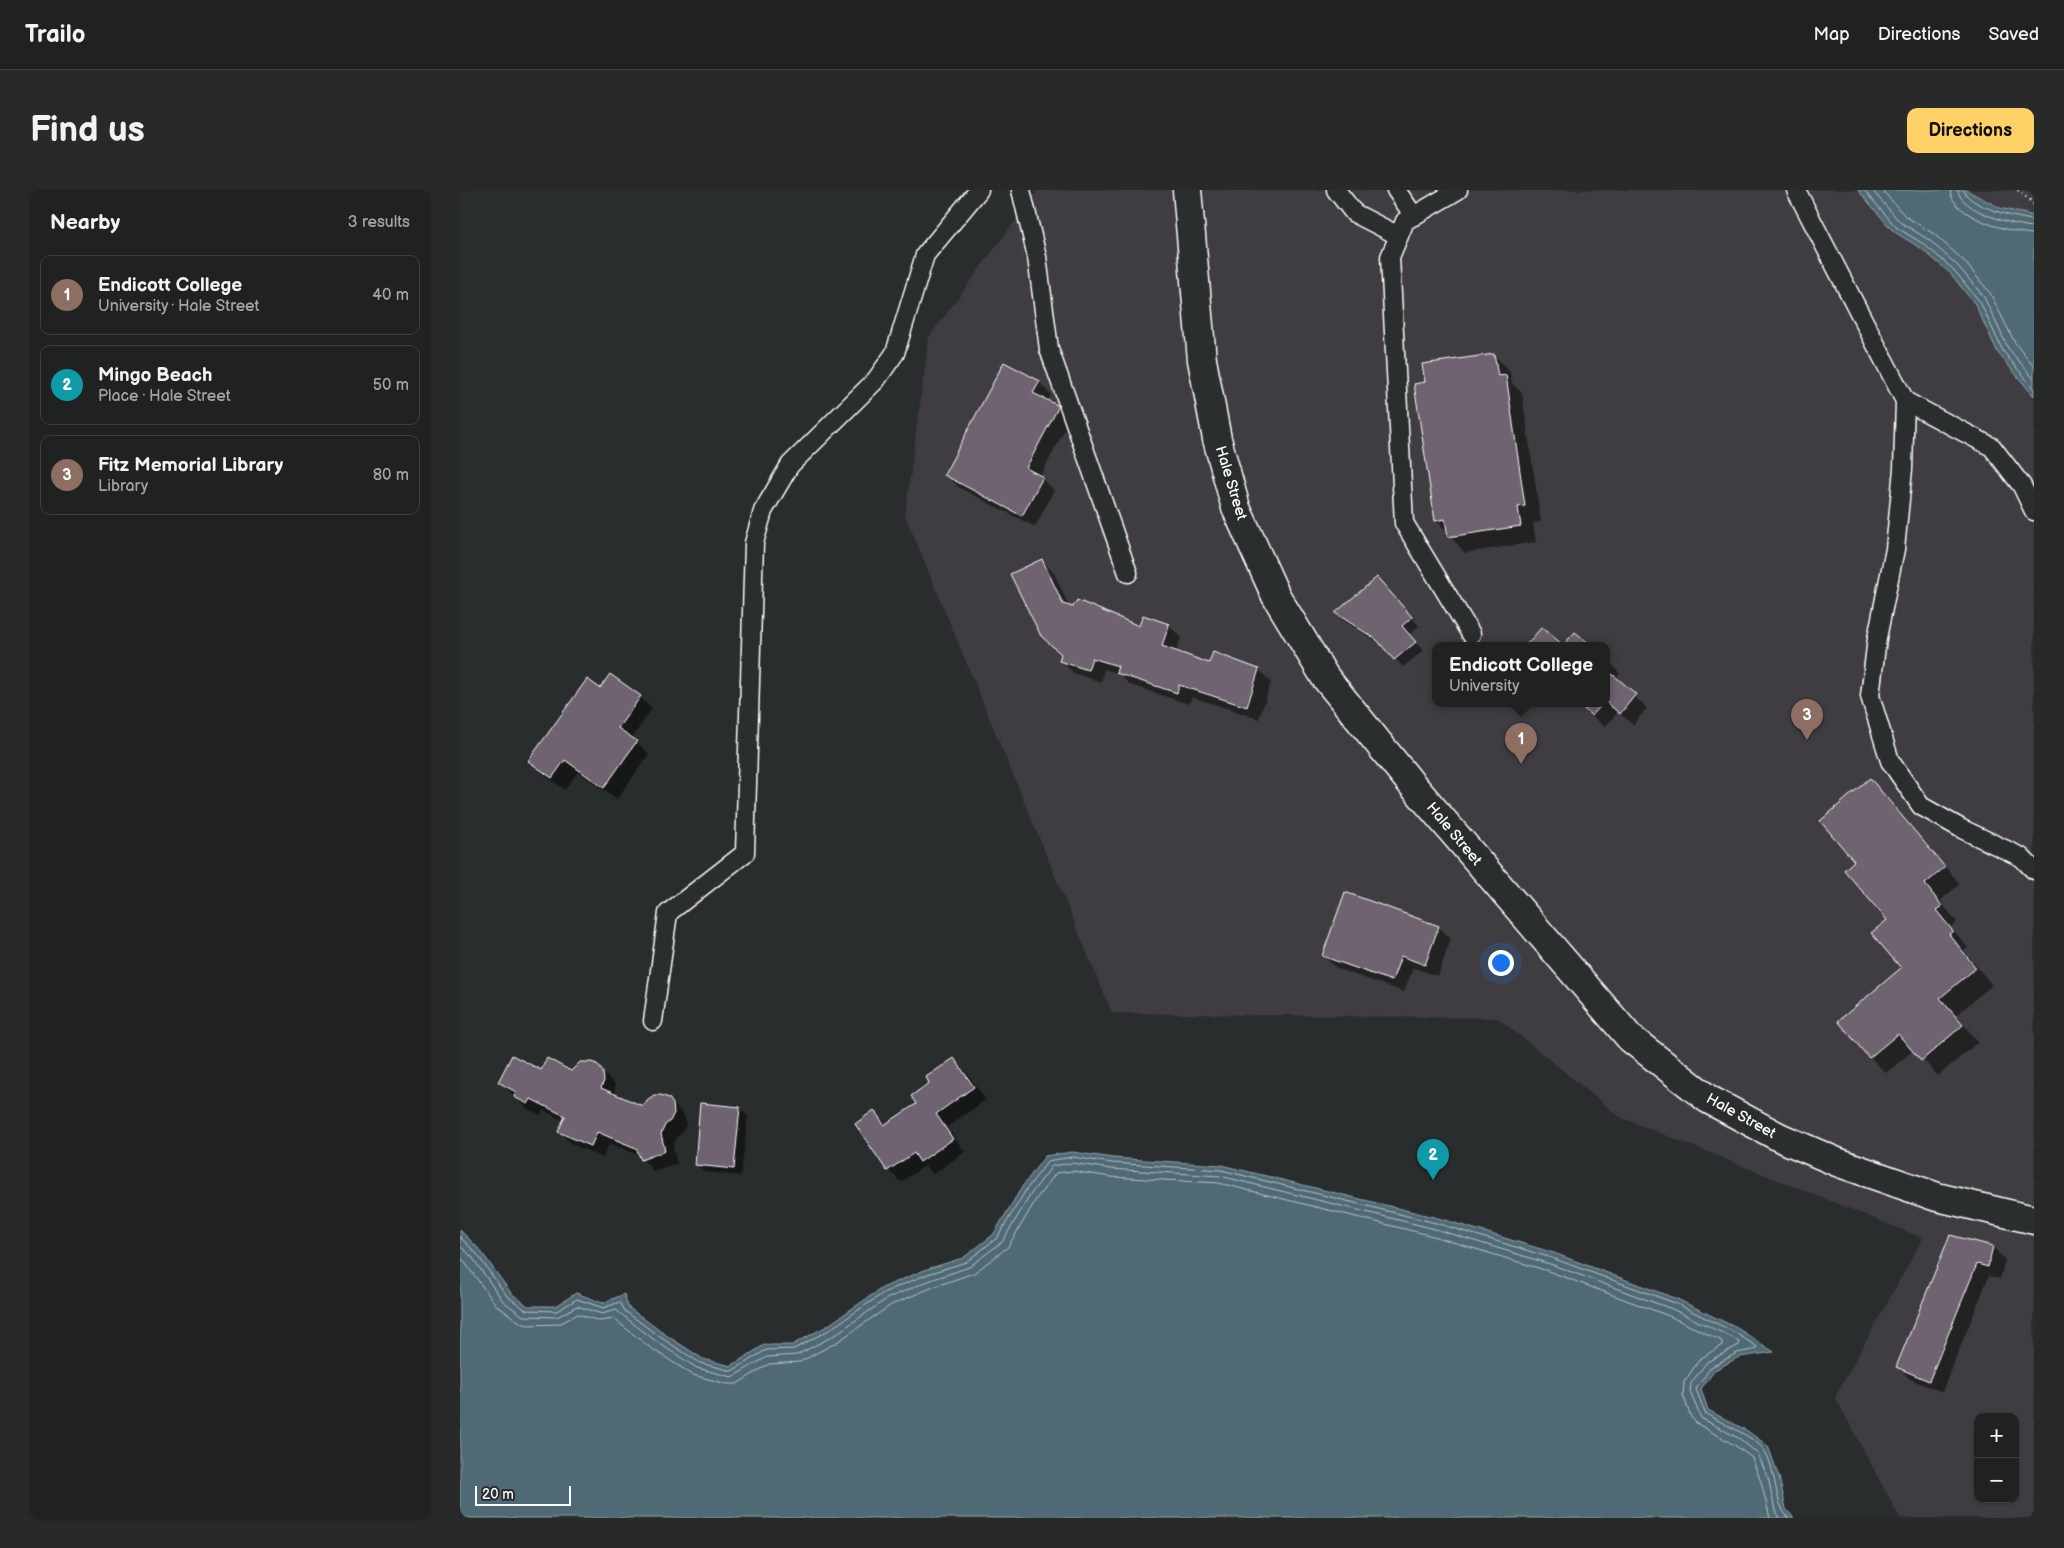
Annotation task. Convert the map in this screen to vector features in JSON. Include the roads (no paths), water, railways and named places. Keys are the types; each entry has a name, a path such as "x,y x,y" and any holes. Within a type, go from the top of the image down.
{"main road":[{"name":"Hale Street","path":"1187,190 1202,360 1217,439 1236,508 1276,596 1325,676 1410,782 1630,1038 1708,1099 1779,1137 1837,1162 1937,1197 2034,1220"}],"lane":[{"path":"653,1021 668,913 745,853 754,543 764,511 790,465 881,373 895,353 925,255 979,190"},
{"path":"1021,190 1037,257 1049,349 1128,573"},
{"path":"1336,190 1354,213 1399,236"},
{"path":"1396,190 1414,216"},
{"path":"1458,190 1405,221 1390,256 1404,523 1471,634"},
{"path":"1796,190 1905,401 1903,469 1895,549 1877,638 1870,696 1890,760 1922,806 1962,829 2021,858 2034,870"},
{"path":"1905,401 1992,447 2022,486 2034,511"}],"water":[{"path":"1858,190 1966,190 2000,208 2034,216 2034,396 1998,353 1975,304 1950,273 1922,249 1893,231"},
{"path":"1072,1152 1113,1158 1221,1165 1438,1218 1554,1253 1677,1299 1737,1328 1774,1352 1739,1357 1715,1370 1701,1389 1708,1410 1746,1430 1768,1446 1779,1477 1786,1509 1794,1518 460,1518 460,1230 480,1250 511,1293 528,1306 556,1306 576,1293 603,1303 624,1294 628,1307 663,1333 703,1359 731,1366 764,1345 792,1345 827,1326 882,1288 927,1269 963,1258 993,1235 1022,1187 1045,1156"}],"place":[{"name":"Fitz Memorial Library","path":"1807,740"},
{"name":"Endicott College","path":"1521,764"},
{"name":"Mingo Beach","path":"1433,1180"}]}
